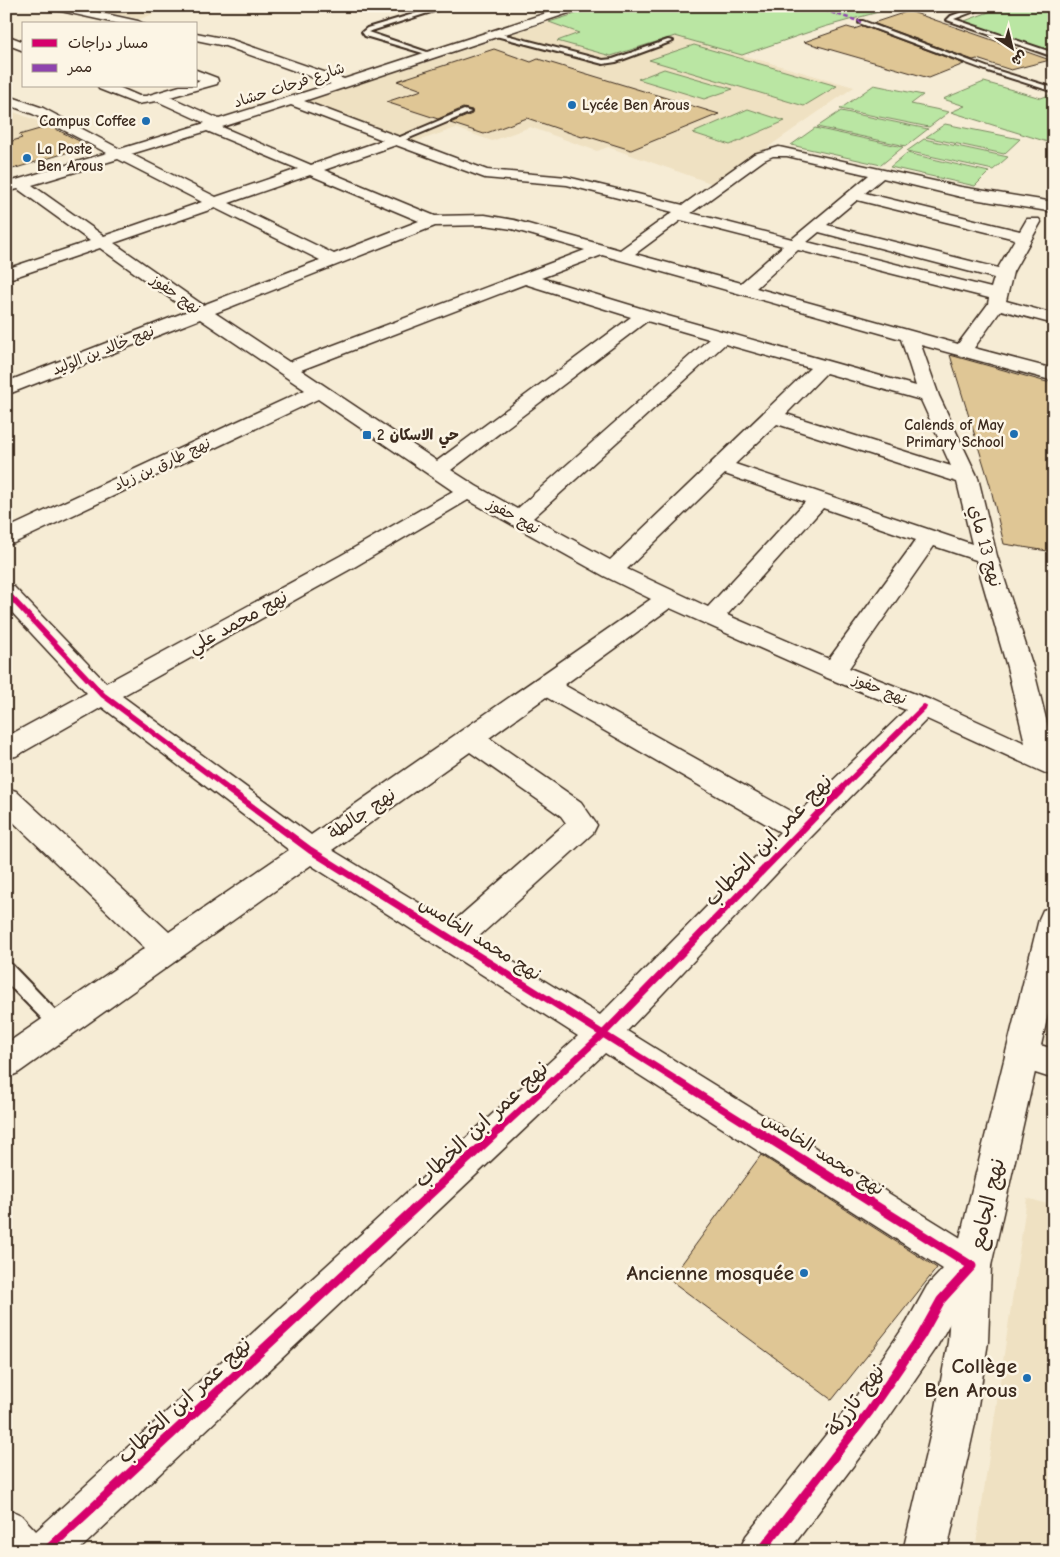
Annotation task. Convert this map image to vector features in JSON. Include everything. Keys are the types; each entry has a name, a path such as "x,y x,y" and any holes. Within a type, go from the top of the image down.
{"street":[{"path":"52,6 129,22"},
{"name":"شارع فرحات حشاد","path":"13,186 214,126 580,6"},
{"path":"54,21 79,11"},
{"path":"6,39 22,33"},
{"path":"198,36 228,44 345,84"},
{"path":"6,39 22,46"},
{"path":"198,75 212,81 198,85"},
{"path":"109,88 137,100 158,97 188,88"},
{"path":"158,97 214,126 310,170 433,221 467,220 498,222 602,249 1054,375"},
{"path":"6,99 38,111 215,203 332,260"},
{"path":"291,101 485,174 568,181 997,299 1054,319"},
{"path":"6,275 397,140"},
{"path":"623,255 758,157 768,152 792,153 961,192 1048,206 1025,236 1004,275 997,299 963,350"},
{"path":"745,289 795,244 880,173"},
{"name":"نهج حفوز","path":"13,186 102,242 436,471 518,519 612,571 668,598 713,616 834,671 924,707 1048,764"},
{"path":"854,195 1025,236"},
{"name":"نهج خالد بن الوليد","path":"6,389 200,311 433,221"},
{"path":"817,227 1004,275"},
{"path":"288,369 602,249"},
{"path":"526,279 644,315 929,396"},
{"path":"436,471 644,315"},
{"name":"نهج 13 ماي","path":"909,336 929,396 967,478 986,556 1048,764"},
{"path":"518,519 722,337"},
{"path":"612,571 773,416 822,366"},
{"name":"نهج طارق بن زياد","path":"6,538 319,391"},
{"path":"773,416 967,478"},
{"path":"721,466 986,556"},
{"name":"نهج محمد علي","path":"6,749 348,561 468,491"},
{"path":"713,616 819,499"},
{"path":"834,671 929,537"},
{"name":"نهج محمد الخامس","path":"6,592 104,695 310,850 972,1266"},
{"name":"نهج جالطة","path":"6,1063 471,739 668,598"},
{"path":"546,686 800,830"},
{"name":"نهج عمر ابن الخطاب","path":"46,1551 602,1034 800,830 924,707"},
{"path":"454,940 583,825 571,809 471,739"},
{"path":"6,798 167,950"},
{"name":"نهج الجامع","path":"925,1551 954,1424 968,1342 972,1266 1038,1060 1054,919"},
{"name":"نهج تازركة","path":"761,1551 869,1412 921,1336 941,1300 972,1266"},
{"path":"6,1530 25,1551"}],"lane":[{"path":"431,55 367,35 365,32 369,29 447,6"},
{"path":"538,6 560,12"},
{"path":"985,6 953,17 950,20 1054,54"},
{"path":"861,22 990,70 1054,90"},
{"path":"494,34 603,62 614,61 670,41"},
{"path":"1041,86 1054,81"},
{"path":"397,140 468,112"},
{"path":"6,970 60,1025"}],"shaded area":[{"path":"75,6 175,6 140,19"},
{"name":"Lycée Ben Arous","path":"549,22 580,33 558,40 611,56 675,36 854,87 771,145 719,186 608,147 597,151 530,127 492,141 456,128 415,142 307,101 501,38 507,39 510,37 508,35"},
{"path":"6,109 50,126 20,135 22,138 6,143"},
{"name":"Collège Ben Arous","path":"1027,1198 1054,1206 1054,1551 975,1551"}],"green space":[{"path":"601,6 900,6 824,27 742,55 675,36 611,56 557,41 579,33 549,22"},
{"path":"1005,6 1054,6 1054,52 962,22"},
{"path":"694,45 837,86 804,106 649,60"},
{"path":"664,69 733,89 704,99 638,79"},
{"path":"984,82 1041,98 1049,95 1054,97 1054,144 951,112 965,106 943,99"},
{"path":"874,85 923,95 911,104 949,112 929,127 840,109"},
{"path":"748,109 785,121 730,145 693,133"},
{"path":"841,111 928,129 906,146 817,127"},
{"path":"945,124 1020,139 1004,154 926,137"},
{"path":"815,128 903,147 881,165 791,145"},
{"path":"924,139 1008,157 993,170 907,151"},
{"path":"907,153 989,172 975,186 890,167"}],"building":[{"path":"909,11 1050,60 1011,70 977,59 973,60 873,23"},
{"path":"863,26 964,64 929,78 804,42 847,27 854,29"},
{"path":"494,49 531,62 538,59 719,114 631,150 586,136 582,137 527,118 484,134 450,123 472,114 472,110 463,108 438,119 386,102 422,90 397,81"},
{"name":"La Poste Ben Arous","path":"50,126 89,146 6,171 6,143 22,138 19,135"},
{"name":"Calends of May Primary School","path":"950,355 1054,384 1054,552 1004,544 990,485"},
{"name":"Ancienne mosquée","path":"761,1155 937,1268 832,1400 670,1280"}],"marked path":[{"path":"811,6 861,22"}],"cycle path":[{"path":"6,592 103,695 310,850 972,1266 941,1300 921,1336 869,1412 761,1551"},
{"path":"46,1551 603,1034 800,830 924,707"}],"place":[{"name":"Lycée Ben Arous","path":"572,105"},
{"name":"Campus Coffee","path":"146,121"},
{"name":"La Poste Ben Arous","path":"27,158"},
{"name":"Calends of May Primary School","path":"1014,434"},
{"name":"حي الاسكان 2","path":"367,435"},
{"name":"Ancienne mosquée","path":"804,1273"},
{"name":"Collège Ben Arous","path":"1027,1378"}]}
